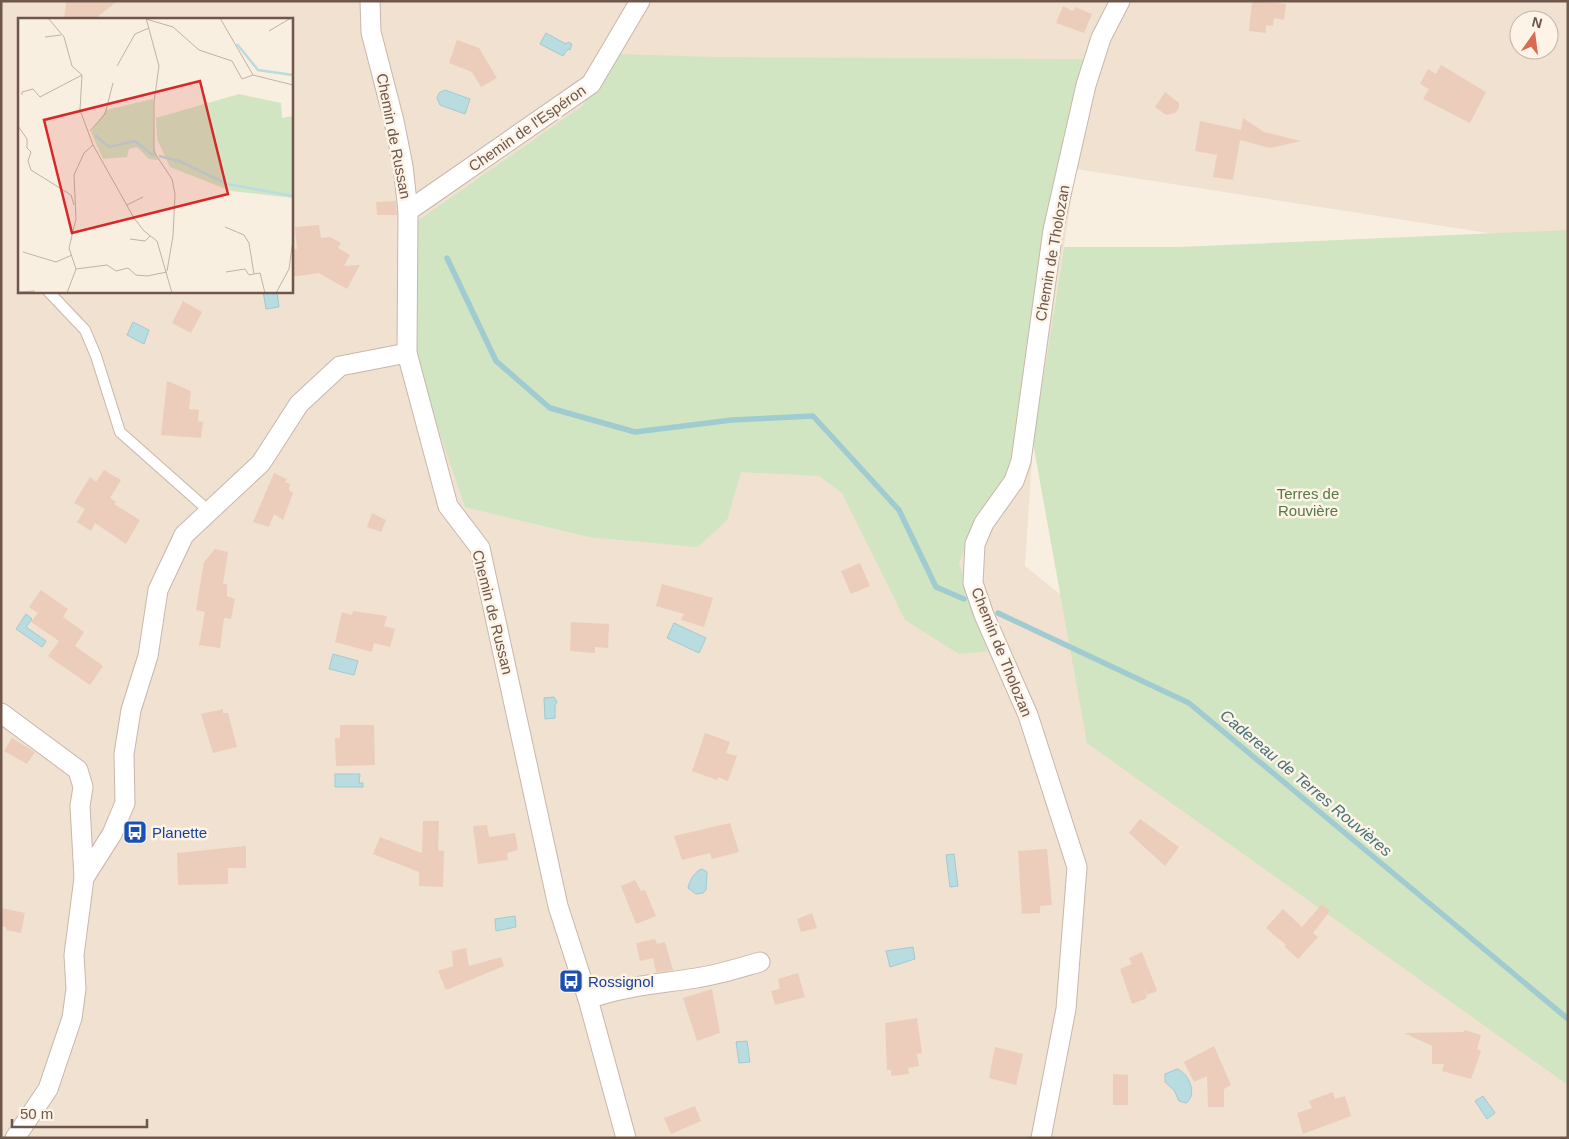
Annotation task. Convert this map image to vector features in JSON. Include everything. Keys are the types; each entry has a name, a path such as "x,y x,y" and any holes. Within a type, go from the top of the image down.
{"street":[{"name":"Chemin de Russan","path":"370,1 371,32 394,121 403,166 408,211 408,353 448,506 480,548 558,906 588,1000 626,1138"},
{"name":"Chemin de l'Espéron","path":"408,211 591,84 640,1"},
{"name":"Chemin de Tholozan","path":"1040,1138 1066,1009 1077,867 1028,715 973,583 972,561 975,544 984,523 1006,495 1021,461 1053,230 1086,85 1101,38 1120,1"},
{"path":"84,878 112,834 125,803 124,754 131,710 148,656 158,590 184,535 261,463 299,404 340,366 408,353"},
{"path":"1,713 78,770 83,787 80,806 84,878 74,955 76,989 72,1018 48,1089 15,1138"},
{"path":"588,1000 609,991 662,981 697,978 760,962"}],"lane":[{"path":"49,292 85,330 96,356 120,432 209,512"}],"shaded area":[{"path":"1,1 1568,1 1568,255 1488,233 1076,169 1033,443 1025,566 1568,1003 1568,1138 1,1138"}],"green space":[{"path":"617,54 715,57 1083,59 1029,343 1010,470 978,517 959,563 987,651 959,654 905,620 842,493 819,476 741,472 727,520 698,547 589,537 465,507 423,384 416,344 416,222 582,106"},
{"name":"Terres de Rouvière","path":"1568,230 1568,1085 1087,743 1033,443 1064,247 1178,247"}],"water":[{"path":"546,33 566,44 568,42 572,44 570,50 568,49 563,56 540,44"},
{"path":"445,90 470,99 465,114 440,105 437,98 439,93"},
{"path":"263,292 277,292 279,307 266,309"},
{"path":"133,322 149,330 144,344 127,335"},
{"path":"26,614 32,619 26,627 46,641 42,647 16,629"},
{"path":"674,623 706,638 699,653 667,638"},
{"path":"333,654 358,661 354,675 329,669"},
{"path":"554,697 557,702 555,705 555,718 545,719 544,698"},
{"path":"335,774 360,774 359,783 363,783 363,787 335,787"},
{"path":"954,854 958,886 950,887 946,855"},
{"path":"702,869 707,872 706,890 703,893 696,894 688,888 691,879"},
{"path":"515,916 516,927 496,931 495,919"},
{"path":"913,947 915,959 890,967 886,951"},
{"path":"747,1041 750,1062 739,1063 736,1042"},
{"path":"1177,1069 1188,1079 1192,1090 1190,1099 1186,1103 1179,1101 1174,1090 1165,1082 1165,1074"},
{"path":"1483,1096 1495,1113 1487,1119 1475,1101"}],"building":[{"path":"117,1 96,18 64,18 66,2"},
{"path":"1252,1 1286,4 1284,20 1274,18 1273,26 1266,25 1266,33 1249,31"},
{"path":"1063,6 1073,11 1075,7 1092,14 1084,33 1056,23"},
{"path":"457,40 479,48 497,78 481,87 472,72 449,63"},
{"path":"1441,65 1486,92 1470,123 1423,99 1429,89 1420,84 1428,69 1436,74"},
{"path":"1165,92 1179,103 1179,108 1175,113 1166,115 1155,107"},
{"path":"1243,118 1264,132 1301,141 1270,148 1240,140 1233,180 1213,177 1217,155 1195,151 1200,121 1241,130"},
{"path":"396,201 397,215 377,215 376,202"},
{"path":"319,225 321,238 330,237 341,243 338,248 350,255 344,266 360,265 347,289 319,273 292,277 292,250 297,249 295,227"},
{"path":"183,301 202,312 191,333 172,323"},
{"path":"167,381 191,391 189,409 199,410 198,421 203,422 201,438 161,435"},
{"path":"104,470 121,480 110,498 116,502 114,504 140,520 126,544 95,523 91,531 77,522 85,509 74,503 90,477 96,482"},
{"path":"274,473 287,479 285,482 290,484 289,490 293,493 283,520 274,514 269,527 253,522"},
{"path":"372,513 386,520 381,532 367,527"},
{"path":"215,549 228,552 223,584 227,584 227,596 235,599 231,619 224,618 220,648 199,645 205,612 196,610 204,562"},
{"path":"860,563 870,586 851,594 841,571"},
{"path":"662,584 713,598 704,627 681,620 684,614 656,606"},
{"path":"41,590 68,609 63,617 84,632 75,646 103,666 90,685 48,656 59,641 31,622 38,613 29,607"},
{"path":"353,611 387,616 384,626 395,629 390,647 374,643 372,652 335,642 342,612 352,615"},
{"path":"571,622 609,624 608,648 595,647 595,653 570,651"},
{"path":"223,709 223,713 228,713 237,747 213,753 201,714"},
{"path":"340,725 374,725 375,765 336,766 335,738 340,738"},
{"path":"705,733 730,742 726,753 737,756 728,781 718,777 717,780 692,771"},
{"path":"12,738 35,752 27,764 4,751"},
{"path":"1140,819 1179,847 1165,866 1129,833"},
{"path":"423,821 439,821 438,850 444,851 443,887 419,886 419,872 373,854 380,837 422,853"},
{"path":"730,823 739,852 712,859 710,853 682,860 674,836"},
{"path":"487,825 489,837 515,833 518,850 507,853 508,860 478,864 473,826"},
{"path":"246,846 246,868 228,868 228,884 178,885 177,853"},
{"path":"1047,849 1052,905 1040,906 1040,913 1022,914 1018,851"},
{"path":"635,880 641,891 645,890 656,916 636,924 621,886"},
{"path":"1322,904 1330,911 1313,933 1318,937 1298,959 1284,946 1286,945 1266,928 1283,909 1302,927"},
{"path":"1,908 25,913 21,933 6,930 6,927 1,926"},
{"path":"812,913 817,928 801,932 797,919"},
{"path":"655,939 657,944 665,942 673,970 656,972 653,958 640,961 636,943"},
{"path":"466,948 469,966 501,957 504,966 446,990 438,971 453,966 452,951"},
{"path":"1142,952 1157,991 1147,995 1144,988 1147,998 1132,1004 1120,969 1132,964 1129,958"},
{"path":"798,973 805,997 775,1005 771,991 780,989 778,979"},
{"path":"712,989 720,1033 697,1041 683,998"},
{"path":"917,1018 922,1053 917,1054 919,1066 908,1068 909,1074 891,1076 891,1070 887,1070 885,1023"},
{"path":"1464,1030 1481,1035 1477,1049 1481,1051 1471,1079 1442,1071 1444,1064 1432,1064 1432,1046 1404,1033 1464,1032"},
{"path":"1214,1046 1231,1085 1224,1089 1224,1107 1208,1107 1207,1076 1194,1082 1184,1062"},
{"path":"995,1047 1023,1054 1016,1085 989,1078"},
{"path":"1113,1074 1128,1075 1128,1105 1113,1105"},
{"path":"1333,1092 1335,1099 1345,1096 1351,1116 1303,1134 1297,1113 1312,1108 1309,1101"},
{"path":"695,1106 701,1121 671,1134 664,1118"}],"waterway":[{"name":"Cadereau de Terres Rouvières","path":"447,258 496,361 550,408 635,432 732,420 813,416 899,510 936,587 964,599"},
{"name":"Cadereau de Terres Rouvières","path":"998,613 1189,703 1568,1019"}],"place":[{"name":"Planette","path":"135,832"},
{"name":"Rossignol","path":"571,981"}]}
